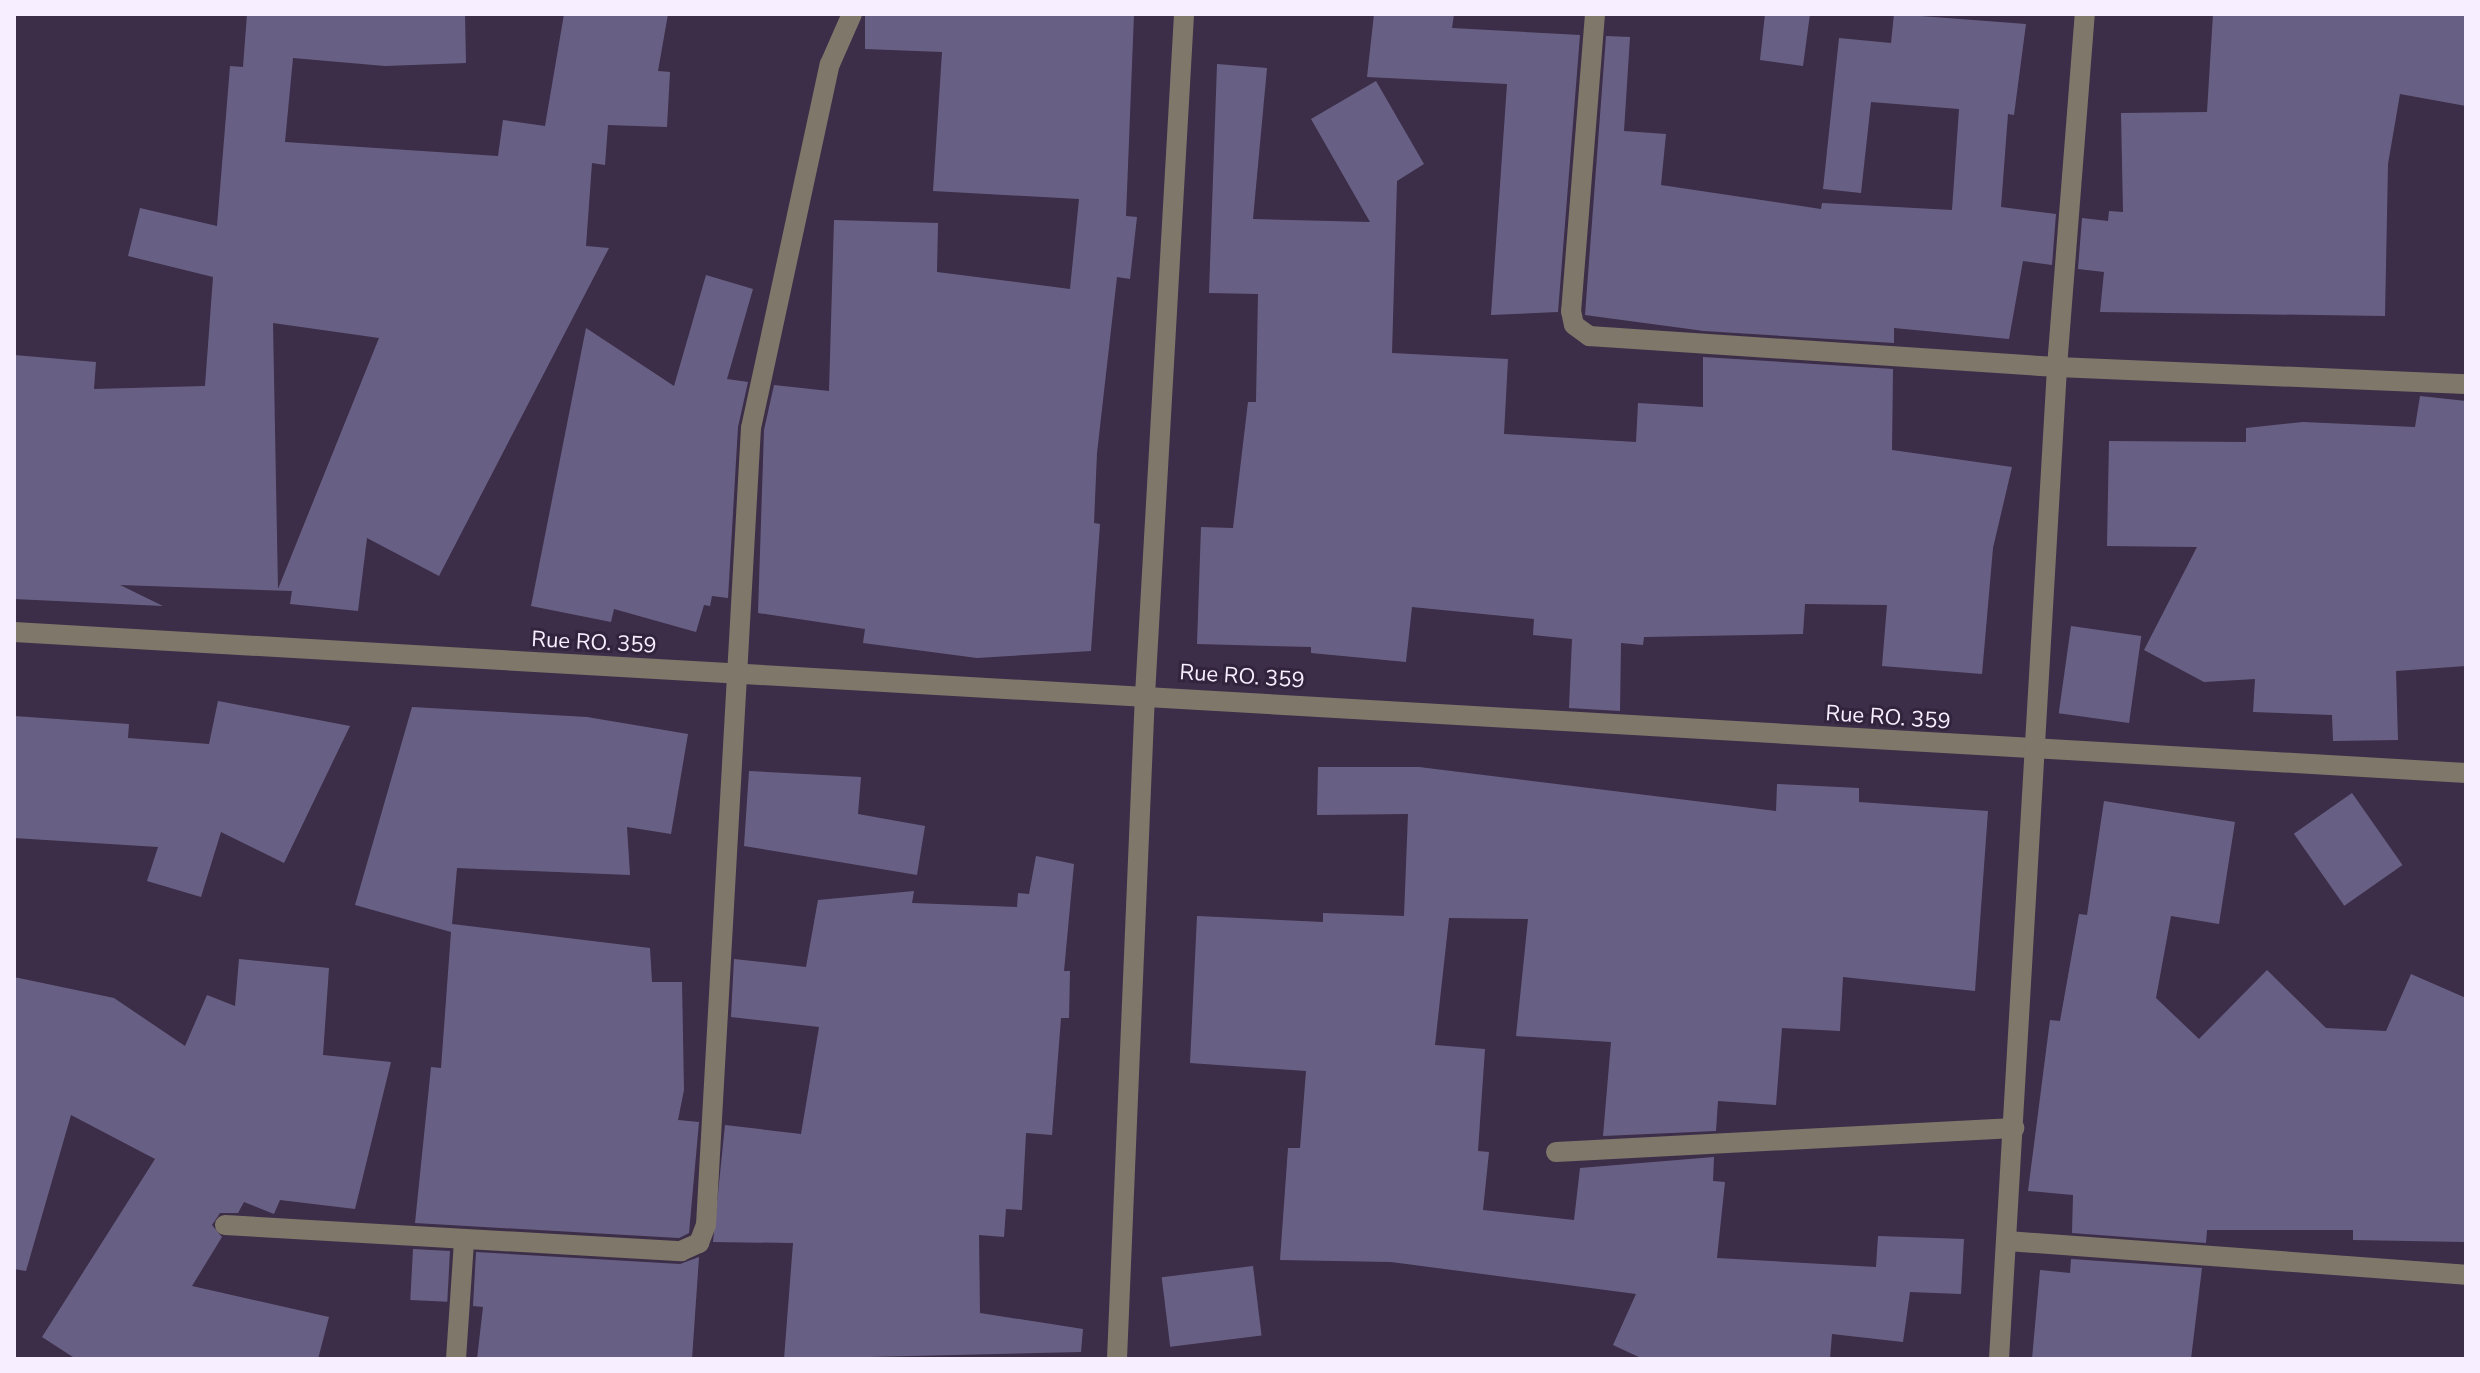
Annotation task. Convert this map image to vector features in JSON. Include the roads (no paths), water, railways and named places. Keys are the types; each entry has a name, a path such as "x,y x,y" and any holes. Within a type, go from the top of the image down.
{"street":[{"path":"225,1225 464,1242 681,1251 699,1243 706,1225 751,428 830,64 852,14"},
{"path":"1117,1359 1145,695 1184,14"},
{"path":"1595,14 1574,325 1589,336 2057,367 2466,384"},
{"path":"1999,1359 2038,752 2057,367 2085,14"},
{"name":"Rue RO. 359","path":"14,632 1145,695 2038,752 2466,773"},
{"path":"1556,1152 2014,1128"},
{"path":"2007,1241 2466,1275"},
{"path":"456,1359 464,1242"}]}
